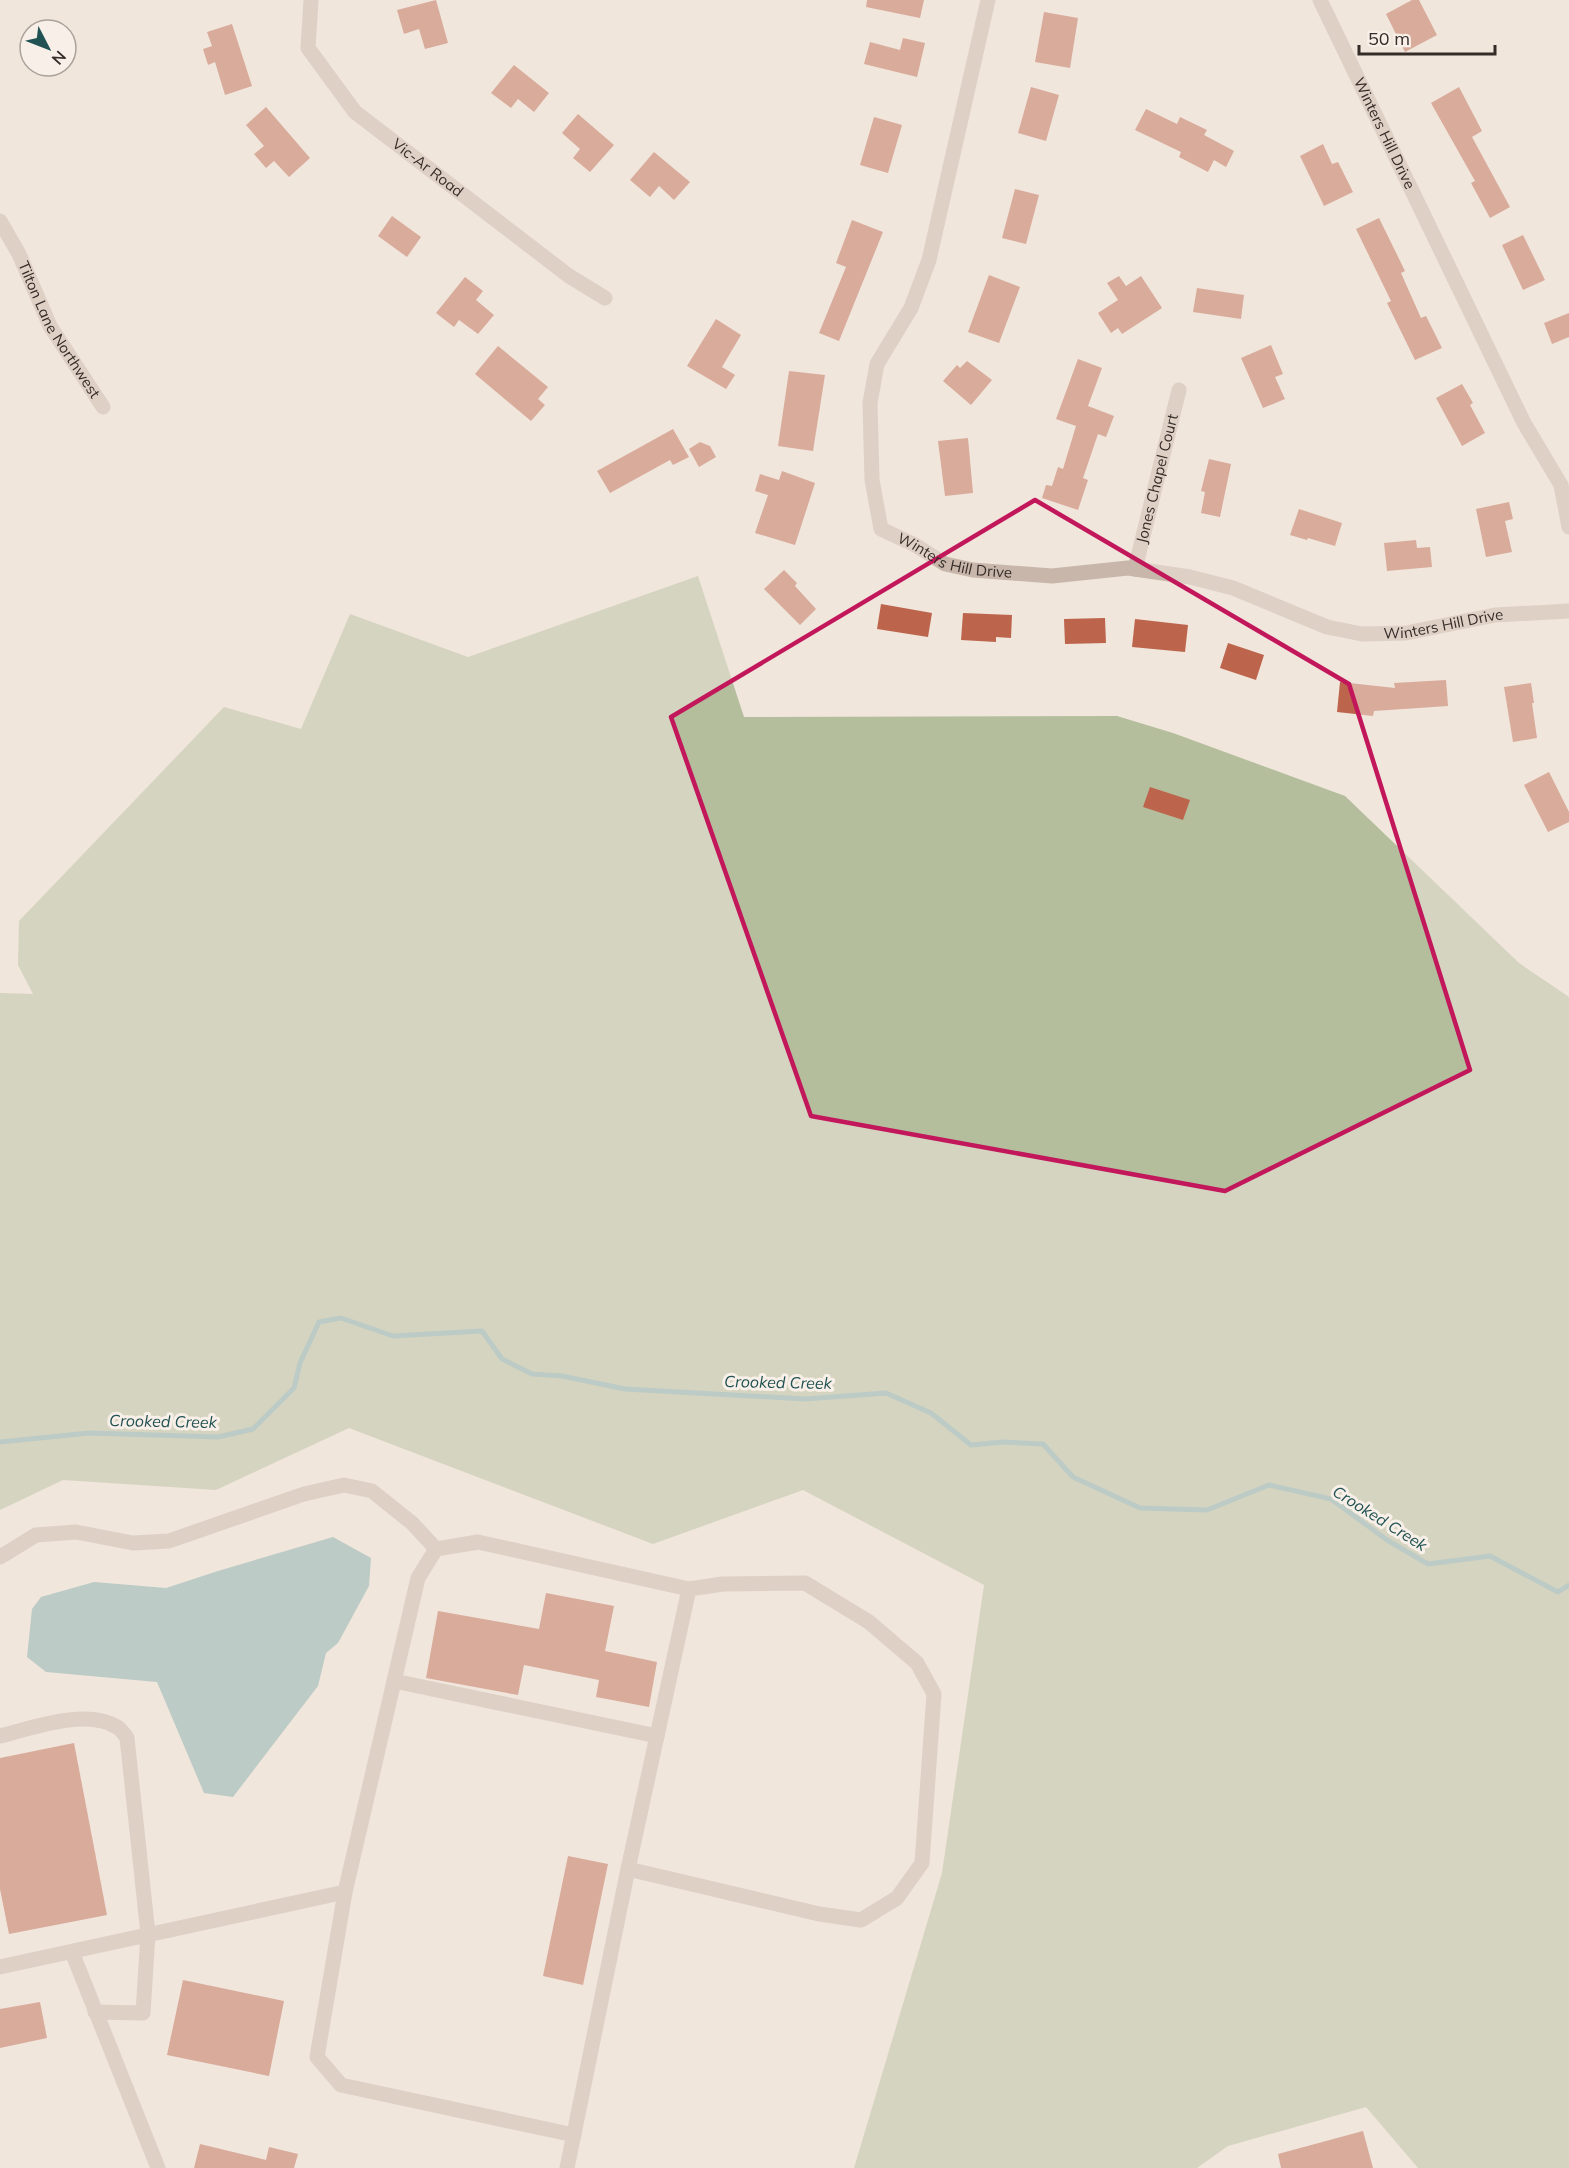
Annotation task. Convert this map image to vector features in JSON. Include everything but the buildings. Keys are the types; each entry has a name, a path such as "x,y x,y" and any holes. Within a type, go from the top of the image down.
{"street":[{"name":"Vic-Ar Road","path":"311,0 308,48 355,112 569,276 605,298"},
{"name":"Winters Hill Drive","path":"988,0 929,260 911,308 877,364 870,403 872,480 881,529 915,545 945,564 973,570 1052,576 1128,568 1190,577 1233,588 1327,627 1362,634 1406,633 1495,615 1569,611"},
{"name":"Winters Hill Drive","path":"1320,0 1524,423 1562,485 1569,527"},
{"name":"Tilton Lane Northwest","path":"0,221 19,254 50,326 103,407"},
{"name":"Jones Chapel Court","path":"1135,569 1179,390"},
{"path":"0,1557 36,1535 76,1532 133,1543 169,1541 304,1494 344,1485 372,1491 412,1523 436,1550"},
{"path":"573,2135 340,2085 317,2057 345,1892 418,1578 436,1550 478,1542 689,1590 723,1584 805,1583 869,1622 917,1663 934,1694 921,1863 897,1898 861,1920 819,1914 628,1869"},
{"path":"567,2168 628,1869 689,1590"},
{"path":"394,1681 657,1736"},
{"path":"0,1736 62,1720 95,1720 117,1727 127,1737 148,1934 143,2013 95,2012"},
{"path":"0,1967 345,1892"},
{"path":"72,1952 158,2168"}],"highlighted area":[{"path":"1035,500 1349,684 1470,1070 1225,1191 811,1116 671,717"}],"green space":[{"path":"698,576 744,717 1117,716 1173,733 1345,796 1519,963 1569,997 1569,2168 1418,2168 1366,2107 1228,2146 1197,2168 854,2168 942,1873 984,1585 803,1490 653,1544 349,1428 216,1490 63,1480 0,1510 0,993 33,994 18,965 19,921 224,707 301,729 350,614 468,657"}],"water":[{"path":"333,1537 371,1558 369,1586 338,1643 326,1653 318,1686 233,1797 204,1793 157,1682 46,1672 27,1657 32,1609 41,1597 94,1582 166,1588"}],"waterway":[{"name":"Crooked Creek","path":"0,1442 89,1433 218,1437 253,1429 294,1388 300,1363 319,1322 341,1318 393,1336 482,1331 502,1359 532,1374 562,1376 625,1389 805,1399 886,1393 931,1413 971,1445 1003,1442 1043,1444 1073,1477 1140,1508 1207,1510 1269,1485 1331,1499 1387,1540 1428,1564 1490,1556 1558,1592 1569,1585"}]}
